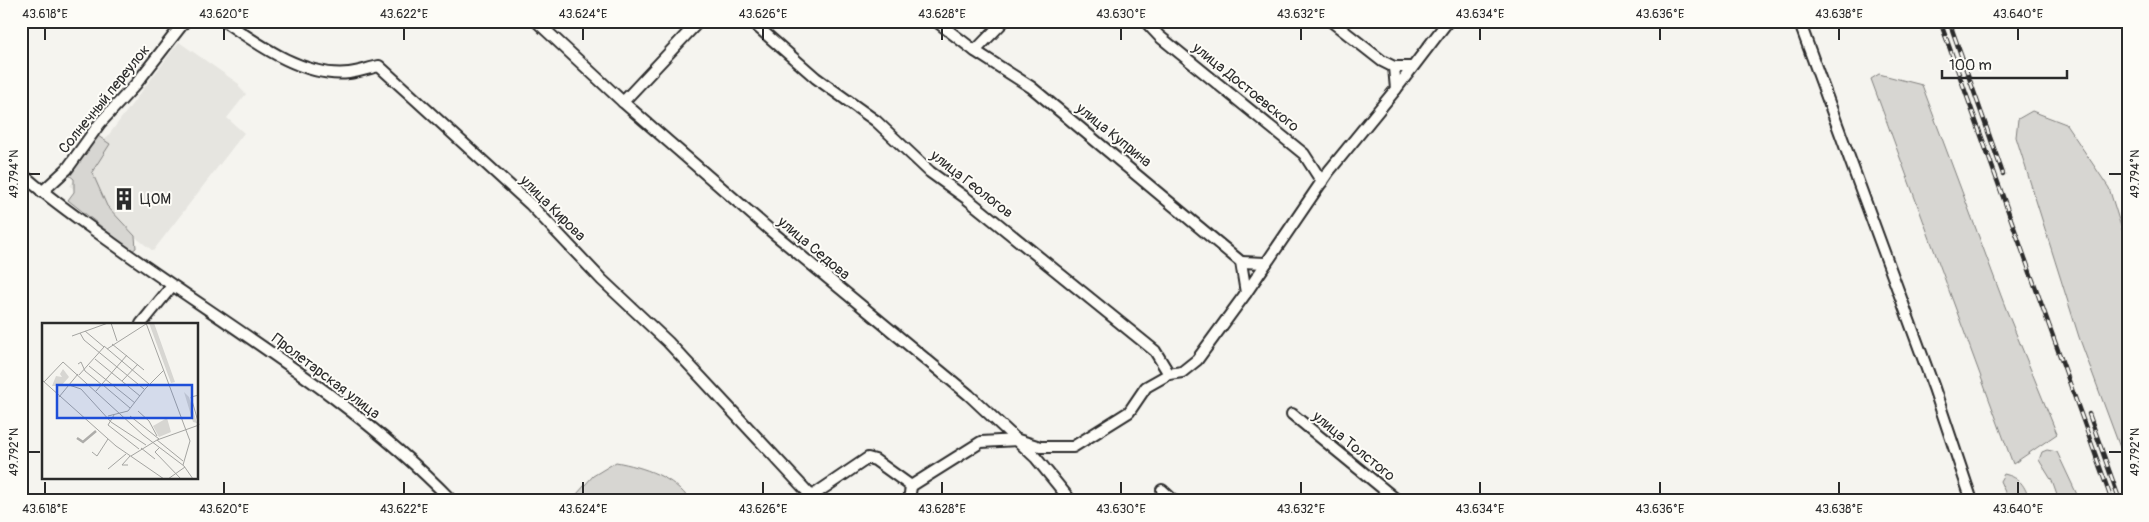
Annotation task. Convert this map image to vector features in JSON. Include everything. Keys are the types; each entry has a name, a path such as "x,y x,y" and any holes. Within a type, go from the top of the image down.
{"street":[{"name":"Солнечный переулок","path":"42,192 67,169 100,123 136,84 185,21"},
{"name":"улица Кирова","path":"224,21 272,53 301,65 331,73 350,73 379,66 530,204 602,280 668,342 814,498"},
{"name":"улица Седова","path":"536,21 623,102 770,232 968,395 1036,458 1071,501"},
{"path":"623,102 699,21"},
{"name":"улица Геологов","path":"750,21 816,78 876,121 930,172 966,198 1148,345 1155,351 1169,374"},
{"name":"улица Куприна","path":"936,21 975,51 1031,87 1241,262"},
{"path":"975,51 1004,21"},
{"name":"улица Достоевского","path":"1145,21 1159,36 1304,154 1322,182"},
{"path":"1331,21 1382,61 1394,67 1411,67"},
{"path":"911,486 981,442 1018,440 1040,446 1073,447 1129,412 1146,387 1169,374 1182,372 1197,360 1246,293 1322,182 1448,21"},
{"path":"1799,21 1934,388 1972,501"},
{"path":"1394,67 1396,89"},
{"name":"Пролетарская улица","path":"21,174 42,192 172,286 250,338 348,408 436,483 452,501"},
{"path":"1246,293 1241,262 1266,264"},
{"path":"142,323 172,286"},
{"name":"улица Толстого","path":"1292,414 1398,501"},
{"path":"1036,458 1034,450 1040,446"},
{"path":"814,498 868,458 874,460 911,486"},
{"path":"909,501 911,486"},
{"path":"1162,490 1174,501"}],"shaded area":[{"path":"179,42 239,84 239,87 246,94 227,118 244,133 153,251 70,186"},
{"path":"1879,74 1922,85 2006,309 2057,434 2013,464 1871,79"},
{"path":"2032,111 2066,124 2109,188 2128,249 2128,469 2079,337 2016,137 2018,119"},
{"path":"98,136 110,144 92,172 107,206 135,236 136,248 132,251 68,200 74,192 74,179 69,175"},
{"path":"2047,450 2057,452 2080,501 2059,501 2052,481 2039,460 2042,452"},
{"path":"616,462 658,474 676,485 690,501 578,501 577,494 593,476"},
{"path":"2004,474 2021,483 2030,501 2009,501 2000,481"}],"railway":[{"path":"1940,21 2112,501"},
{"path":"1949,21 2003,174"},
{"path":"2089,414 2120,501"}],"place":[{"name":"ЦОМ","path":"124,199"}]}
